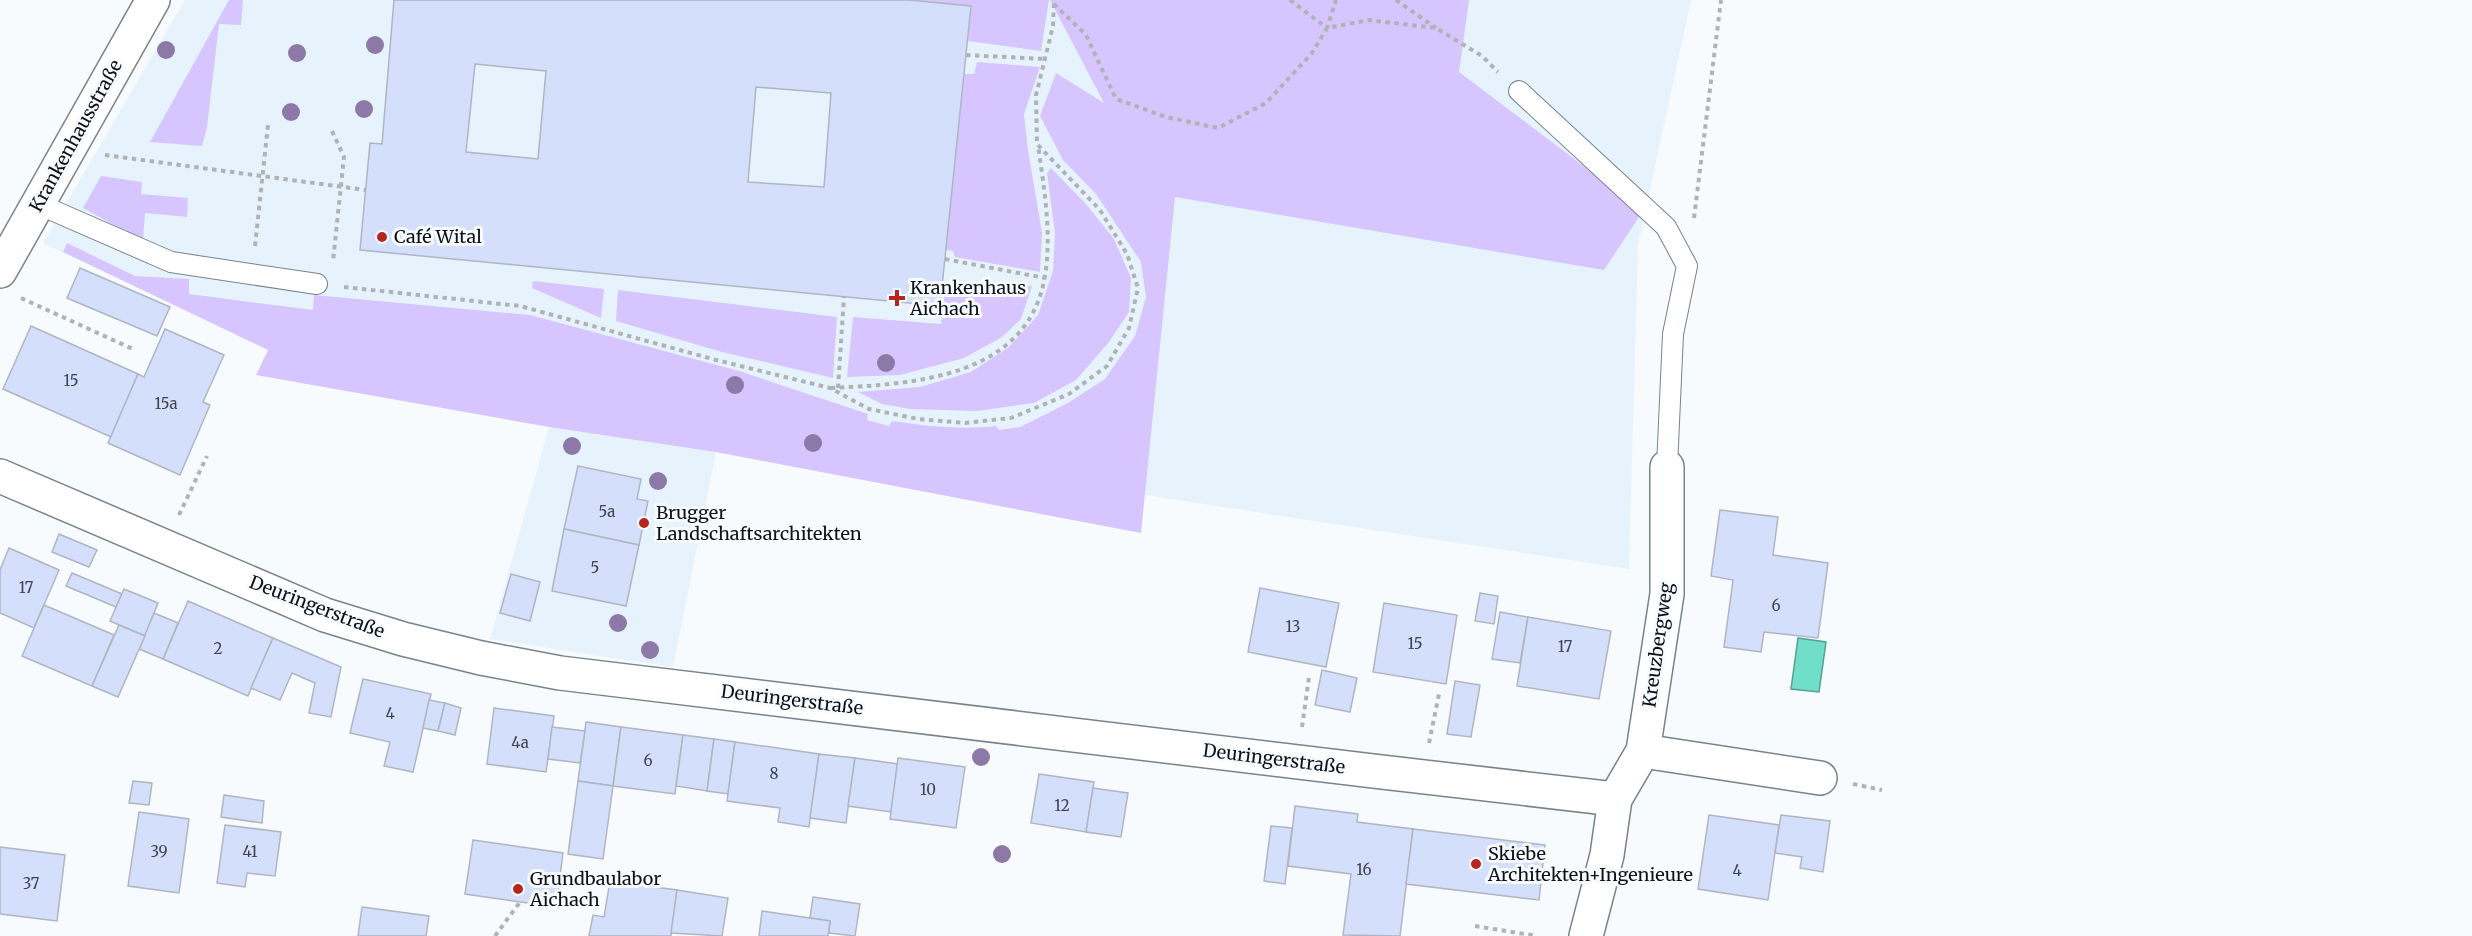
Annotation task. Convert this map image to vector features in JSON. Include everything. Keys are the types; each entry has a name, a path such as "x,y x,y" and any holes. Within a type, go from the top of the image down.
{"street":[{"name":"Krankenhausstraße","path":"5,282 38,204 153,0"},
{"name":"Kreuzbergweg","path":"1586,936 1607,855 1615,799 1643,751 1667,594 1667,467"},
{"name":"Deuringerstraße","path":"0,476 325,615 403,639 481,658 560,673 1422,778 1615,799"},
{"path":"1643,751 1820,778"}],"lane":[{"path":"1519,91 1666,227 1688,266 1673,334 1667,467"},
{"path":"38,204 171,262 324,285"}],"path":[{"path":"1290,0 1327,28 1370,20 1436,28"},
{"path":"1054,2 1086,35 1116,99 1167,117 1218,128 1266,103 1312,53 1327,28 1336,0"},
{"path":"1396,0 1482,57 1519,91"},
{"path":"1688,266 1721,0"},
{"path":"332,131 344,157 324,285 520,306 716,360 830,388 914,383 958,371 993,356 1030,322 1045,278 1048,235 1037,144 1035,95 1053,26 1054,2"},
{"path":"966,55 1045,59"},
{"path":"252,274 268,124"},
{"path":"830,388 869,409 918,419 965,423 1011,418 1038,408 1069,394 1107,366 1129,328 1138,288 1127,254 1100,210 1037,144"},
{"path":"69,149 366,190"},
{"path":"945,259 1045,278"},
{"path":"5,282 135,350"},
{"path":"838,388 844,297"},
{"path":"164,546 207,456"},
{"path":"1296,761 1309,677"},
{"path":"1422,778 1439,694"},
{"path":"495,936 520,902"},
{"path":"1475,926 1537,936"}],"shaded area":[{"name":"Krankenhaus Aichach","path":"185,0 1691,0 1638,245 1629,569 556,405 269,350 43,243"},
{"path":"229,0 243,0 241,25 219,24 207,127 202,146 150,142"},
{"path":"909,0 1049,0 1041,51 968,41 971,6"},
{"path":"1050,0 1469,0 1459,72 1643,211 1604,270 1175,197 1141,533 716,452 549,427 256,375 268,350 63,252 67,243 135,276 189,279 189,294 313,310 314,295 530,315 739,371 868,414 867,420 889,426 892,421 944,427 996,426 999,430 1020,427 1068,403 1105,379 1135,336 1146,297 1141,262 1096,194 1063,160 1040,116 1056,73 1104,103"},
{"path":"977,62 1040,67 1024,114 1042,233 1040,272 955,257 953,251 946,250 964,74 974,74"},
{"path":"1051,168 1086,204 1114,239 1131,278 1129,312 1109,342 1076,380 1034,403 977,411 910,409 882,404 858,392 920,387 971,372 1009,347 1038,315 1053,271 1055,233 1047,173"},
{"path":"101,176 142,182 141,194 188,198 187,217 145,213 143,241 83,208"},
{"path":"533,281 604,289 601,318 532,288"},
{"path":"946,281 1032,286 1021,319 1002,337 964,358 900,375 847,377 853,317 941,324"},
{"path":"618,290 837,317 833,378 722,352 616,321"},
{"path":"549,427 716,452 673,667 490,639"},
{"path":"1798,638 1826,642 1819,692 1791,689"}],"building":[{"path":"394,0 909,0 971,6 940,306 360,250 370,143 382,144","holes":["475,64 546,71 538,159 466,152","756,87 831,93 824,187 748,182"]},
{"path":"80,268 170,307 157,336 67,298"},
{"path":"31,326 138,374 111,437 3,389"},
{"path":"165,329 224,355 203,402 210,405 180,475 108,443 138,374 144,377"},
{"path":"578,466 641,479 637,499 648,501 639,545 564,529"},
{"path":"1720,510 1778,517 1773,555 1828,563 1818,638 1764,632 1761,652 1724,647 1733,580 1711,576"},
{"path":"564,529 639,545 626,606 552,591"},
{"path":"59,534 97,550 89,567 52,552"},
{"path":"9,548 59,570 34,628 0,613 0,570"},
{"path":"72,573 122,594 116,607 66,586"},
{"path":"511,574 540,582 530,621 500,613"},
{"path":"1260,588 1339,603 1326,667 1248,652"},
{"path":"124,589 158,603 145,636 110,621"},
{"path":"1480,593 1498,596 1494,624 1475,621"},
{"path":"188,601 273,638 248,696 163,659"},
{"path":"1384,603 1457,615 1446,684 1373,672"},
{"path":"44,605 114,635 92,686 22,656"},
{"path":"1500,612 1528,617 1520,663 1492,659"},
{"path":"154,613 178,623 163,659 139,649"},
{"path":"1528,617 1611,631 1599,699 1517,686"},
{"path":"119,625 145,636 118,697 92,686"},
{"path":"273,638 341,667 331,717 309,713 315,683 292,673 280,700 251,688"},
{"path":"1322,670 1357,678 1350,712 1315,705"},
{"path":"363,679 431,694 413,772 384,766 390,742 350,733"},
{"path":"1455,681 1480,685 1471,737 1447,734"},
{"path":"429,700 445,703 438,731 423,728"},
{"path":"445,703 461,708 455,735 438,731"},
{"path":"494,708 554,716 546,772 487,764"},
{"path":"586,722 621,727 613,786 578,781"},
{"path":"552,727 585,731 580,763 548,759"},
{"path":"621,727 683,735 675,794 613,786"},
{"path":"683,735 714,739 707,791 676,786"},
{"path":"714,739 735,742 728,794 707,791"},
{"path":"735,742 819,754 809,827 778,822 780,808 727,801"},
{"path":"819,754 855,758 846,823 810,818"},
{"path":"855,758 898,764 891,812 848,806"},
{"path":"898,758 965,767 956,828 890,819"},
{"path":"1039,774 1094,782 1086,832 1031,823"},
{"path":"133,781 152,783 149,805 129,803"},
{"path":"578,781 613,786 603,859 568,854"},
{"path":"1093,788 1128,793 1121,837 1086,832"},
{"path":"224,795 264,801 262,823 221,817"},
{"path":"1295,806 1358,814 1357,822 1413,829 1400,936 1343,935 1351,874 1288,866"},
{"path":"139,812 189,819 179,893 128,886"},
{"path":"1709,815 1779,825 1768,900 1698,889"},
{"path":"1781,815 1830,821 1823,872 1800,868 1802,857 1775,853"},
{"path":"225,825 281,832 275,876 247,873 245,887 217,883"},
{"path":"1271,826 1292,828 1285,884 1264,881"},
{"name":"Skiebe Architekten+Ingenieure","path":"1413,829 1545,845 1539,900 1406,884"},
{"path":"473,840 563,853 556,907 465,894"},
{"path":"0,847 65,855 57,921 0,914"},
{"path":"610,881 677,890 671,936 589,936 593,915 604,917"},
{"path":"677,890 728,898 722,936 671,933"},
{"path":"813,897 860,904 855,936 829,933 830,921 810,918"},
{"path":"362,907 429,916 426,936 358,936"},
{"path":"762,911 830,921 828,936 759,936"}],"place":[{"name":"Café Wital","path":"382,237"},
{"name":"Krankenhaus Aichach","path":"897,298"},
{"name":"Brugger Landschaftsarchitekten","path":"644,523"},
{"name":"Skiebe Architekten+Ingenieure","path":"1476,864"},
{"name":"Grundbaulabor Aichach","path":"518,889"}]}
